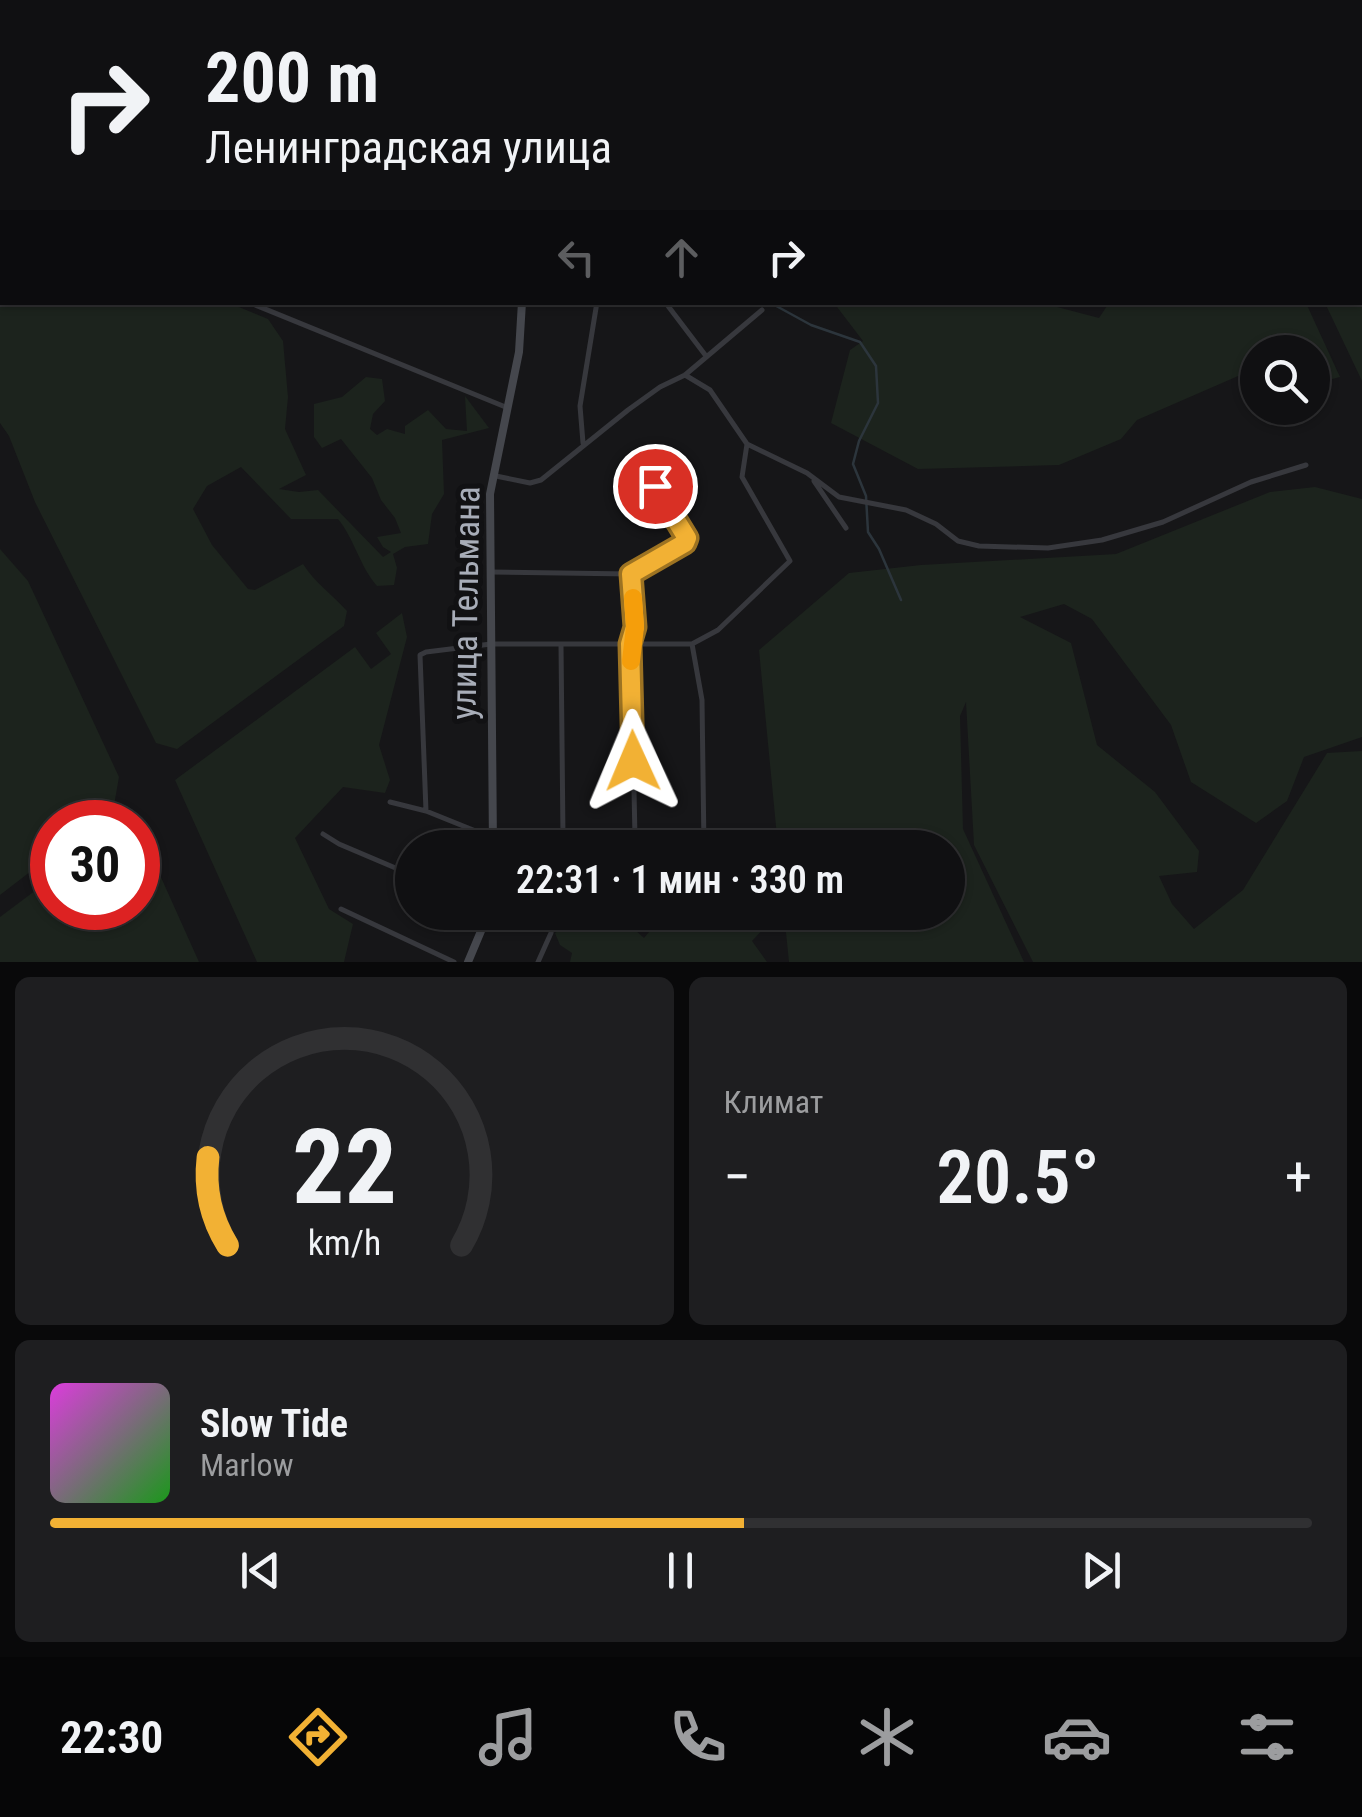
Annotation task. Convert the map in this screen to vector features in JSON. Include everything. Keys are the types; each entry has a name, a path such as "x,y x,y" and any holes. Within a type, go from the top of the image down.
{"street":[{"path":"255,305 508,408"},
{"name":"улица Тельмана","path":"493,830 490,494 519,352 522,305"},
{"path":"583,444 580,406 596,305"},
{"path":"666,305 706,356"},
{"path":"494,475 530,484 555,470 583,444 660,387 685,375 762,310"},
{"path":"685,375 710,390 747,444 808,473 839,497 906,510 936,524 958,541 978,546 1048,548 1102,540 1163,522 1251,482 1306,465"},
{"path":"426,811 420,655 491,644 692,644 718,630 790,561 742,477 747,444"},
{"path":"808,473 846,528"},
{"path":"488,572 631,574 685,543 687,538 655,486"},
{"path":"631,574 635,627 630,644 635,830"},
{"path":"692,644 702,700 704,830"},
{"path":"561,645 564,830"},
{"path":"390,802 426,811 467,830"},
{"path":"323,834 395,868"},
{"path":"341,909 454,962"},
{"path":"468,962 481,930"},
{"path":"538,962 552,930"}],"shaded area":[{"path":"0,305 234,305 268,319 283,341 288,397 285,429 306,475 279,489 318,490 383,557 391,552 377,537 401,533 395,518 381,500 372,478 341,439 322,448 314,437 314,404 342,397 366,377 382,379 385,401 373,414 370,429 377,435 387,429 405,434 405,426 428,410 446,429 467,431 465,396 489,428 442,440 444,494 432,514 428,544 405,547 393,554 397,568 394,585 377,586 338,519 291,519 241,467 207,486 193,509 212,545 248,589 255,590 303,564 347,611 344,626 177,749 156,743 35,502 0,423"},
{"path":"836,305 1050,305 1099,318 1108,305 1307,305 1321,335 1240,335 1240,375 1137,420 1121,439 1059,465 918,469 831,423 850,350 863,341"},
{"path":"1326,305 1362,305 1362,381"},
{"path":"1330,355 1340,377 1330,380"},
{"path":"1315,487 1362,499 1362,737 1304,757 1287,801 1256,823 1191,782 1171,725 1092,619 1064,604 1020,617 1071,643 1097,745 1155,792 1199,851 1197,872 1159,876 1172,904 1194,929 1243,890 1327,753 1362,751 1362,962 1033,962 974,845 966,702 960,716 963,830 776,830 759,650 849,573 1116,554 1270,492"},
{"path":"0,549 28,581 119,777 115,800 30,800 30,872 0,895"},
{"path":"402,613 407,637 379,745 390,780 385,793 343,787 295,838 329,909 353,924 344,962 257,962 175,780 355,647 371,669 391,654 376,633"},
{"path":"965,833 1024,962 789,962 786,930 965,930"},
{"path":"160,875 199,962 0,962 0,917 30,894 30,930 160,930"},
{"path":"635,930 644,938 651,930 762,930 752,941 767,962 570,962 572,953 560,945 555,933"}],"waterway":[{"path":"774,305 811,325 860,342 876,366 878,403 859,441 853,464 866,496 868,532 901,600"}],"slow traffic":[{"path":"631,661 633,598"}],"route":[{"path":"633,761 630,644 635,627 631,574 685,543 687,538 655,486"}]}
